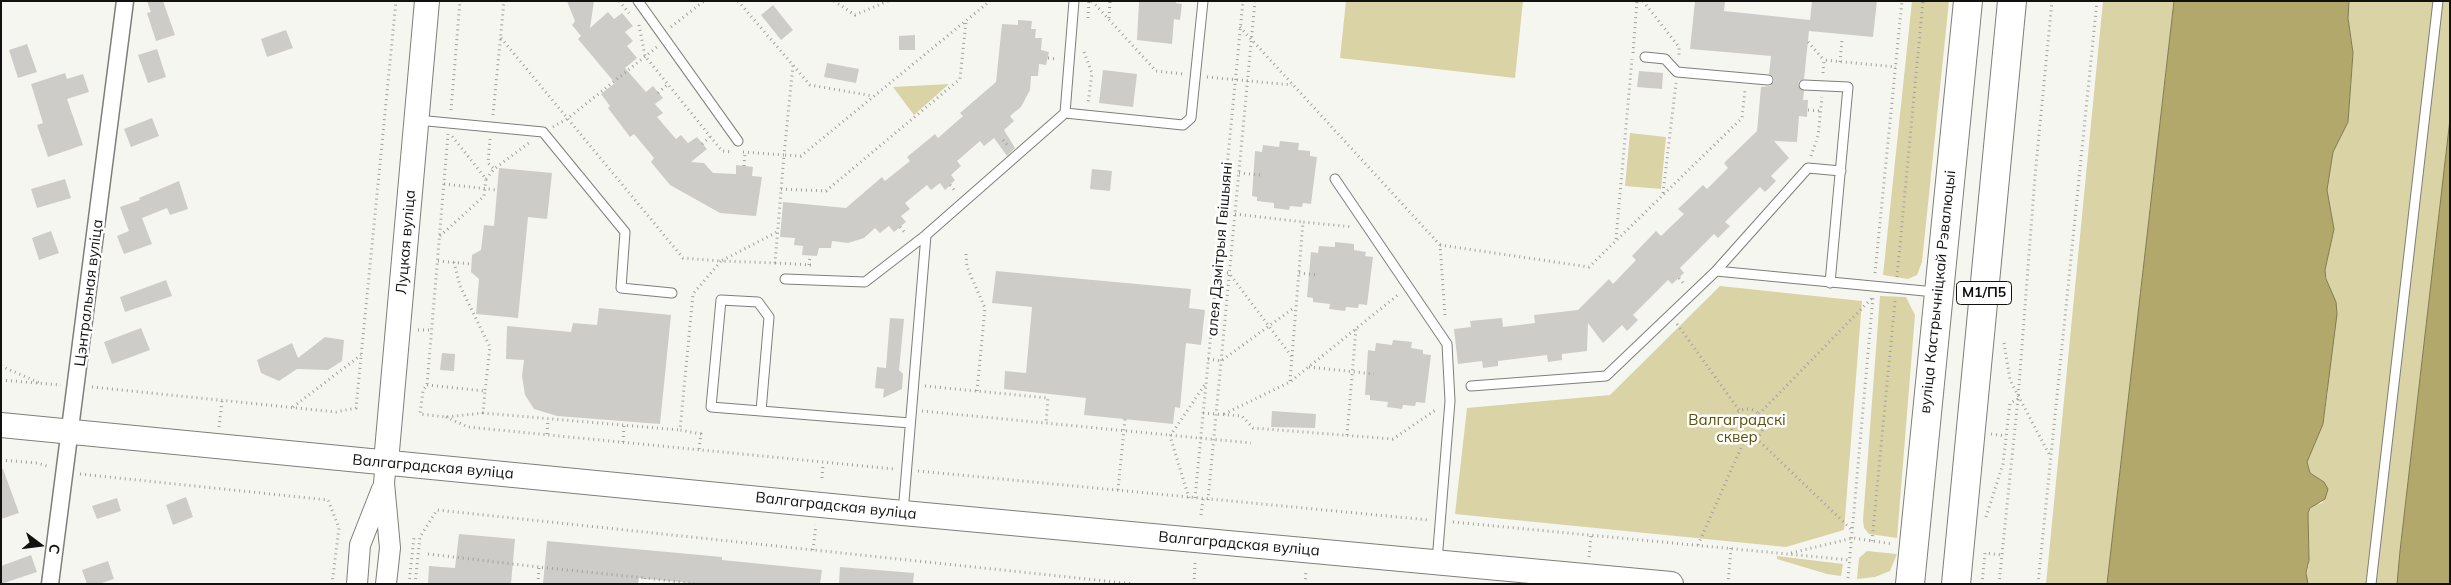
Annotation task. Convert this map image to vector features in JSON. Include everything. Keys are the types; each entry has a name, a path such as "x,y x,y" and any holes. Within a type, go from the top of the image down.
{"highway":[{"name":"вуліца Кастрычніцкай Рэвалюцыі","path":"1910,584 1968,1"},
{"name":"М1/П5","path":"1956,584 2012,1"}],"main road":[{"name":"Луцкая вуліца","path":"385,473 427,1"},
{"name":"Валгаградская вуліца","path":"1,425 216,446 385,473 903,513 1671,584"}],"street":[{"name":"Цэнтральная вуліца","path":"50,584 125,1"},
{"name":"Луцкая вуліца","path":"357,584 360,545 385,473"},
{"name":"Луцкая вуліца","path":"385,473 390,548 386,584"}],"lane":[{"path":"638,1 738,141"},
{"path":"785,279 865,282 926,236 1065,113 1074,1"},
{"path":"1065,113 1184,125 1191,118 1203,1"},
{"path":"2370,584 2438,1"},
{"path":"1645,57 1665,59 1677,72 1768,80"},
{"path":"1804,85 1848,88 1830,283"},
{"path":"417,120 491,129 543,132 625,232 621,288 672,294"},
{"path":"1471,386 1606,376 1716,271 1808,168 1841,171"},
{"path":"1335,179 1447,344 1450,401 1437,561"},
{"path":"903,513 926,236"},
{"path":"1716,271 1938,292"},
{"path":"761,411 769,316 758,302 721,300 710,407 910,423"}],"path":[{"path":"1,380 45,385 77,385 336,412 356,408 396,1"},
{"path":"449,124 460,1"},
{"path":"494,169 488,162 504,1"},
{"path":"440,236 484,196 486,180 494,169 543,132 567,120 664,38 704,1"},
{"path":"738,1 810,85 874,96"},
{"path":"834,1 854,15 888,1"},
{"path":"775,263 784,155 801,156 990,1"},
{"path":"1087,27 1089,1"},
{"path":"1108,19 1110,1"},
{"name":"алея Дзмітрыя Гвішыяні","path":"1195,498 1242,1"},
{"name":"алея Дзмітрыя Гвішыяні","path":"1208,500 1255,1"},
{"path":"1616,240 1638,1"},
{"path":"1643,1 1680,47 1663,194"},
{"path":"1872,542 1923,1"},
{"path":"1999,584 2018,398 2035,176 2052,1"},
{"path":"2038,584 2097,1"},
{"path":"627,19 631,16"},
{"path":"781,189 826,191 960,79 966,20"},
{"path":"1240,27 1440,245 1447,344"},
{"path":"501,38 683,258 819,265"},
{"path":"1840,62 1842,40"},
{"path":"1808,42 1824,60 1896,67"},
{"path":"1085,45 1084,54 1092,73 1087,116"},
{"path":"1048,58 1061,60"},
{"path":"1807,160 1813,154 1818,136 1824,60"},
{"path":"1440,245 1590,267 1742,118 1746,78"},
{"path":"658,93 668,84"},
{"path":"1808,110 1820,111"},
{"path":"486,180 448,132 427,385 423,390 420,414 446,417 483,413 680,430 701,434 700,449"},
{"path":"702,144 710,137"},
{"path":"1003,140 1010,148"},
{"path":"1002,155 1018,142"},
{"path":"744,166 745,153"},
{"path":"1239,173 1261,175"},
{"path":"444,184 497,190"},
{"path":"950,185 957,193"},
{"path":"950,199 964,186"},
{"path":"1235,214 1368,228"},
{"path":"1290,382 1303,222"},
{"path":"900,227 906,235"},
{"path":"900,240 914,229"},
{"path":"680,430 693,294 721,261 778,232"},
{"path":"966,254 967,267 985,308 976,391"},
{"path":"809,265 810,256"},
{"path":"438,261 471,264"},
{"path":"454,262 460,286 490,347 483,413"},
{"path":"1217,272 1229,273 1292,357"},
{"path":"1299,273 1317,275"},
{"path":"1679,290 1691,277"},
{"path":"1679,278 1684,284"},
{"path":"1224,414 1290,382 1408,287"},
{"path":"1760,414 1873,298"},
{"path":"1208,359 1221,361 1296,306"},
{"path":"1670,315 1739,410"},
{"path":"1347,435 1356,328"},
{"path":"2004,336 2003,345 2010,380 2050,456"},
{"path":"292,408 361,356"},
{"path":"1,366 45,385"},
{"path":"1309,367 1374,374"},
{"path":"1170,436 1206,382"},
{"path":"914,384 1048,398 1046,424"},
{"path":"427,385 485,391"},
{"path":"1983,527 2003,464 2010,403 2018,398"},
{"path":"216,446 222,401"},
{"path":"1203,413 1242,416 1253,428 1393,439 1450,401"},
{"path":"1750,409 1760,414 1763,428 1756,438 1744,441 1738,438 1731,428 1733,416 1739,410 1750,409"},
{"path":"912,410 1251,443"},
{"path":"446,417 468,427 700,449 823,464 906,470 1850,560"},
{"path":"547,434 548,418"},
{"path":"1118,490 1125,419"},
{"path":"623,442 624,425"},
{"path":"1170,436 1189,498"},
{"path":"1756,438 1853,531"},
{"path":"1698,545 1744,441"},
{"path":"1,460 36,463 64,472 328,500 339,528 332,584"},
{"path":"822,478 823,464"},
{"path":"2003,464 2010,469"},
{"path":"1201,515 1203,499"},
{"path":"415,584 420,537 437,510 1134,584"},
{"path":"813,550 817,522"},
{"path":"409,584 414,537"},
{"path":"1788,554 1853,538 1897,544"},
{"path":"1728,584 1731,548"},
{"path":"1982,584 1985,553 2001,554"},
{"path":"428,554 695,584"},
{"path":"1194,584 1196,563"},
{"path":"538,584 539,567"},
{"path":"644,584 645,578"}],"green space":[{"path":"1346,1 1523,1 1515,78 1340,58"},
{"path":"1912,1 1949,1 1922,262 1917,275 1908,279 1883,275"},
{"path":"2103,1 2174,1 2107,584 2046,584"},
{"path":"2349,1 2450,1 2450,584 2308,584 2306,577 2309,564 2308,513 2313,505 2322,503 2327,494 2324,482 2310,473 2307,462 2323,424 2328,390 2328,287 2325,270 2334,229 2327,190 2333,152 2348,122 2353,53 2348,18"},
{"path":"949,84 914,115 893,87"},
{"path":"1630,133 1666,137 1661,189 1625,186"},
{"name":"Валгаградскі сквер","path":"1720,286 1862,301 1844,530 1786,547 1455,514 1467,408 1610,395"},
{"path":"1880,296 1906,297 1915,315 1897,538 1869,534 1864,528 1863,520"},
{"path":"1867,551 1897,554 1890,571 1875,577 1857,579 1859,558"},
{"path":"1777,556 1843,564 1841,576 1827,574 1777,559"}],"shaded area":[{"path":"2174,1 2349,1 2348,18 2353,53 2348,122 2333,152 2327,190 2334,229 2325,270 2326,279 2336,302 2337,314 2323,424 2307,462 2310,473 2324,482 2328,489 2325,499 2310,508 2308,513 2309,560 2306,573 2308,584 2107,584"},
{"path":"2450,119 2450,584 2397,584 2400,551"}],"building":[{"path":"147,1 163,1 175,35 156,41 147,13 151,12"},
{"path":"567,1 594,1 590,28 608,12 614,19 622,13 633,26 625,32 633,41 627,46 637,58 625,68 646,92 653,86 663,98 655,104 663,113 657,117 676,139 681,135 688,143 697,137 707,149 691,162 704,163 713,173 736,174 736,165 753,167 752,176 762,177 756,216 720,213 670,185 651,162 654,158 634,134 630,137 608,108 610,106 601,94 615,83 578,39 581,36 572,25 575,21"},
{"path":"1139,1 1176,1 1176,3 1182,4 1180,20 1174,19 1172,44 1137,40"},
{"path":"1695,1 1725,1 1724,11 1810,20 1812,1 1877,1 1873,37 1809,31 1804,79 1799,81 1798,85 1804,91 1803,100 1808,100 1807,117 1799,116 1797,142 1774,141 1789,158 1771,176 1776,181 1765,192 1760,187 1725,222 1730,226 1718,238 1714,234 1680,268 1684,273 1672,284 1668,280 1633,315 1638,320 1627,331 1622,325 1603,343 1588,323 1587,351 1562,354 1562,360 1548,362 1547,355 1498,361 1498,366 1483,368 1482,361 1458,364 1454,329 1471,327 1470,321 1502,318 1503,327 1535,323 1534,315 1578,310 1609,279 1613,284 1636,260 1632,256 1656,231 1661,236 1684,214 1678,209 1703,185 1707,189 1728,168 1724,163 1757,131 1761,87 1770,86 1774,81 1773,77 1769,74 1771,56 1690,49"},
{"path":"773,5 793,30 781,40 761,15"},
{"path":"1018,20 1032,21 1031,29 1036,29 1035,38 1042,38 1041,50 1049,52 1046,65 1039,64 1038,76 1031,76 1030,90 1021,107 1010,116 1014,121 1004,130 1015,148 1007,156 994,138 984,146 980,141 957,161 961,166 951,175 955,180 945,190 940,183 931,190 927,185 905,203 910,209 901,216 906,222 894,232 889,226 880,233 875,228 864,238 848,243 832,241 831,248 819,248 817,256 802,255 803,246 794,245 795,238 780,237 783,202 846,208 882,177 885,181 910,161 907,157 935,134 938,138 963,116 960,113 996,82 1002,24 1018,25"},
{"path":"286,30 293,48 267,57 261,39"},
{"path":"915,35 915,50 899,50 899,36"},
{"path":"27,44 37,72 18,78 9,50"},
{"path":"157,49 166,77 148,83 138,55"},
{"path":"827,63 859,69 856,83 824,77"},
{"path":"1103,70 1137,74 1133,107 1099,103"},
{"path":"1639,71 1663,73 1662,89 1637,87"},
{"path":"65,73 67,79 83,74 89,92 67,99 83,145 48,157 37,125 43,123 31,84"},
{"path":"152,118 159,136 131,147 124,129"},
{"path":"1280,141 1299,143 1298,150 1310,151 1310,156 1317,157 1311,204 1303,203 1302,207 1290,206 1289,210 1274,208 1274,203 1257,201 1257,197 1252,196 1255,151 1262,152 1263,145 1279,147"},
{"path":"499,168 552,173 547,219 528,217 518,318 476,314 479,279 471,272 472,255 481,250 484,225 494,226"},
{"path":"1092,169 1112,171 1110,191 1090,189"},
{"path":"65,179 71,198 37,208 31,189"},
{"path":"179,181 188,209 170,215 167,208 142,218 152,244 124,254 117,236 129,231 120,207 140,200 139,198"},
{"path":"51,231 59,253 39,260 32,238"},
{"path":"1335,242 1354,244 1354,250 1366,252 1365,256 1373,257 1367,305 1359,304 1358,308 1346,307 1345,311 1329,309 1330,304 1313,302 1313,298 1307,297 1311,252 1318,253 1319,246 1335,247"},
{"path":"996,271 1191,289 1189,308 1205,310 1201,345 1186,343 1180,408 1175,407 1173,424 1084,415 1086,398 1004,389 1005,371 1026,373 1032,307 992,303"},
{"path":"166,280 172,296 125,312 120,297"},
{"path":"599,308 671,315 660,424 557,416 534,409 525,395 522,376 524,360 506,359 507,326 571,332 573,323 597,325"},
{"path":"890,318 904,319 899,370 903,374 902,389 883,398 884,389 875,388 877,367 886,368"},
{"path":"141,328 150,350 112,364 104,342"},
{"path":"325,337 344,340 342,361 328,370 297,369 279,381 261,373 257,360 292,343 298,358"},
{"path":"1393,340 1412,342 1411,348 1423,350 1423,354 1431,355 1425,403 1416,402 1415,406 1403,405 1402,409 1387,407 1388,402 1370,400 1370,395 1365,395 1368,350 1375,351 1376,343 1392,345"},
{"path":"442,353 455,354 454,371 440,370"},
{"path":"1272,411 1316,414 1315,428 1271,427"},
{"path":"1,469 3,469 19,513 1,519"},
{"path":"186,497 193,517 173,525 166,505"},
{"path":"117,498 121,511 97,519 92,506"},
{"path":"459,534 515,539 511,584 428,584 429,566 455,568"},
{"path":"547,541 722,557 722,560 822,570 820,584 701,584 639,578 638,584 543,584"},
{"path":"31,555 37,572 1,584 1,566"},
{"path":"108,561 114,579 99,584 87,584 82,570"},
{"path":"840,567 914,573 913,584 839,583"}]}
